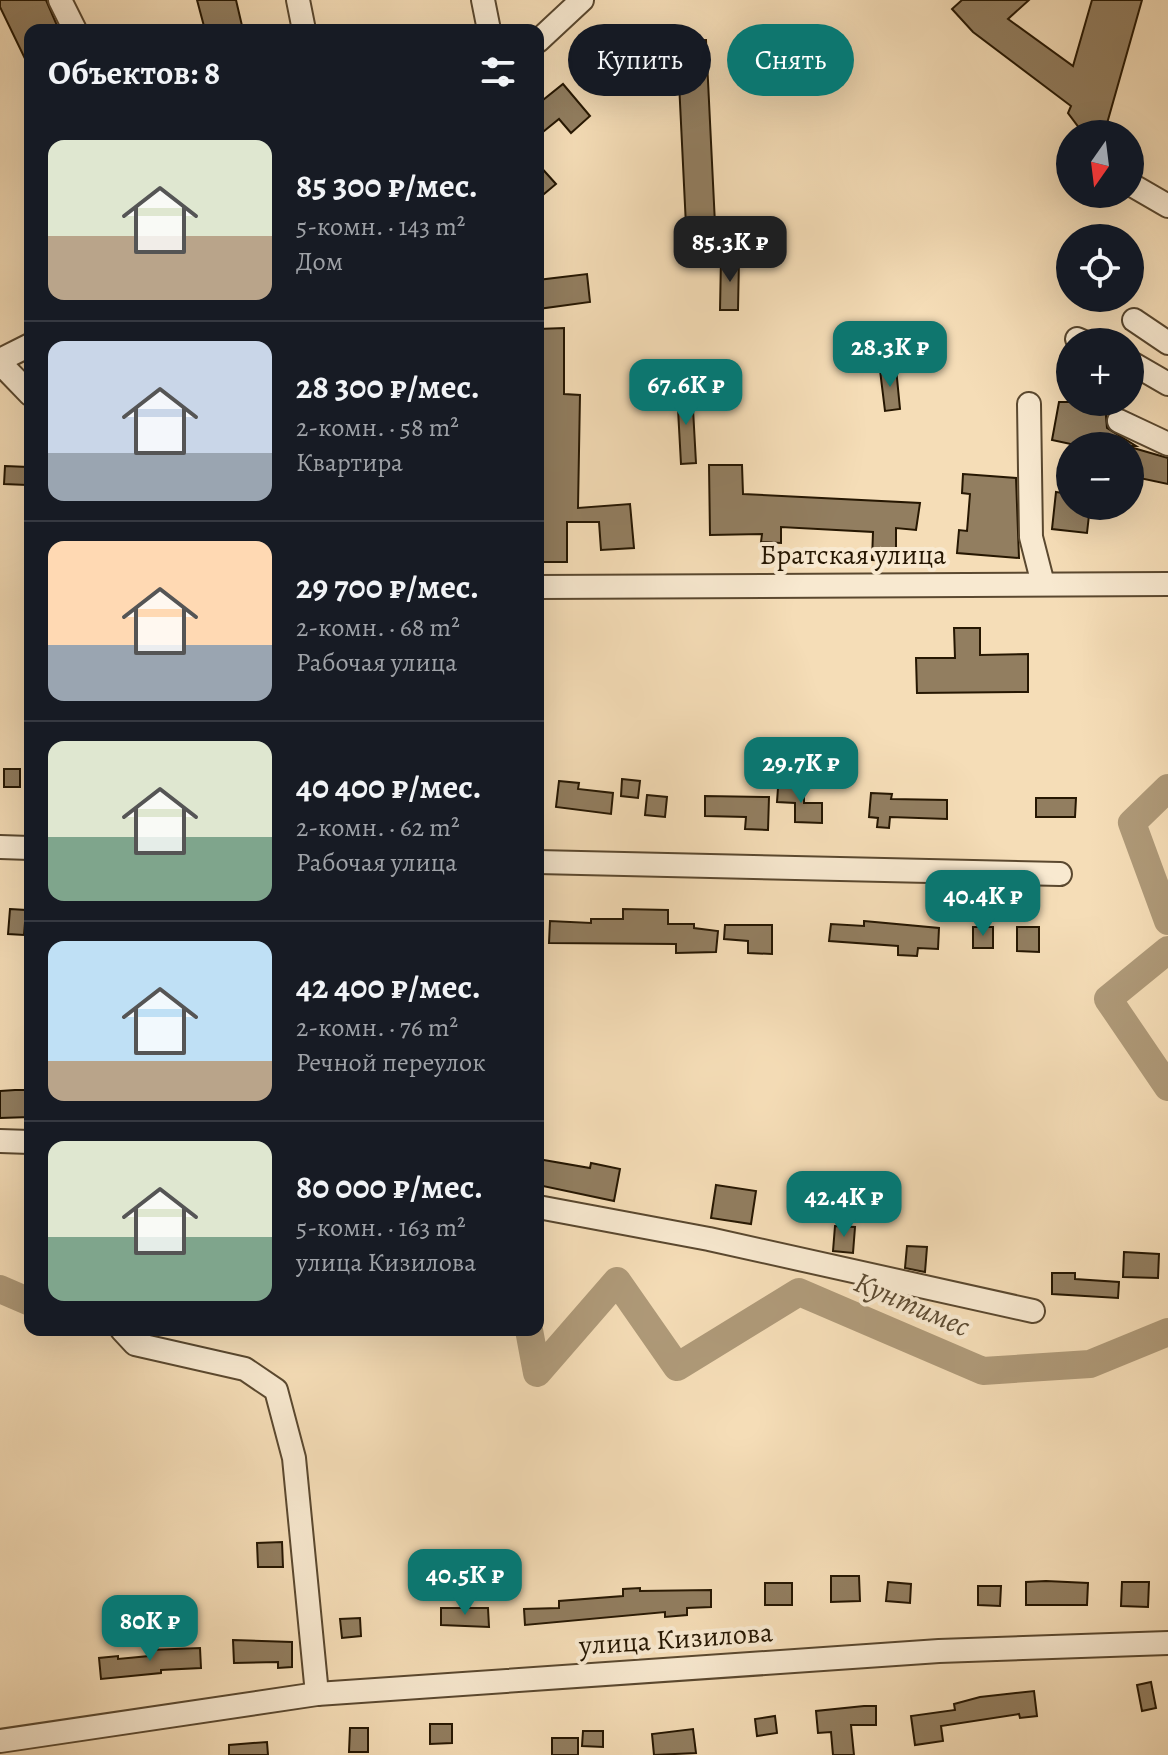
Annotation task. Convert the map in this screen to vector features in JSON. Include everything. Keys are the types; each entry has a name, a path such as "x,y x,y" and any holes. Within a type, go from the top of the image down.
{"street":[{"path":"60,0 72,24"},
{"path":"298,0 303,24"},
{"path":"483,0 488,24"},
{"path":"544,35 582,0"},
{"path":"1144,192 1168,206"},
{"path":"1134,320 1168,343"},
{"path":"24,348 0,361 24,387"},
{"path":"1144,370 1168,384"},
{"path":"1029,404 1031,537 1043,584"},
{"path":"1119,421 1168,444"},
{"name":"Братская улица","path":"544,587 1168,584"},
{"path":"0,847 24,848"},
{"path":"544,862 1060,874"},
{"path":"0,1141 24,1142"},
{"path":"544,1208 709,1239 1033,1311"},
{"path":"128,1336 135,1344 245,1369 276,1390 294,1458 317,1694"},
{"name":"улица Кизилова","path":"0,1741 317,1694 939,1651 1168,1643"}],"building":[{"path":"0,0 46,0 56,24 24,24 24,57 0,7"},
{"path":"197,0 236,0 242,24 203,24"},
{"path":"962,0 1029,0 1008,19 1073,66 1092,0 1142,0 1108,120 1073,120 1068,113 1071,106 973,32 952,9"},
{"path":"563,84 568,96 573,96 590,116 571,133 559,119 544,131 544,99"},
{"path":"680,96 709,96 715,224 686,226"},
{"path":"544,171 556,184 544,194"},
{"path":"721,258 739,258 738,310 720,310"},
{"path":"587,274 590,302 544,308 544,279"},
{"path":"564,328 564,394 580,395 578,508 630,504 634,548 601,550 599,522 567,522 567,562 544,562 544,329"},
{"path":"896,368 900,409 885,411 880,370"},
{"path":"677,391 692,391 696,463 681,464"},
{"path":"1056,416 1106,416 1107,428 1113,432 1056,432 1056,441 1052,440"},
{"path":"1144,451 1168,458 1168,484 1144,479"},
{"path":"709,465 742,465 743,494 920,503 916,530 896,528 896,561 872,560 873,532 781,527 781,543 761,542 762,534 710,535"},
{"path":"5,466 24,467 24,485 4,484"},
{"path":"963,474 1016,478 1019,558 957,553 959,530 967,531 970,494 962,493"},
{"path":"1056,492 1056,520 1088,520 1087,533 1052,529"},
{"path":"954,628 980,628 980,655 1028,654 1028,692 917,693 916,658 955,658"},
{"path":"4,769 20,769 20,787 4,787"},
{"path":"622,779 640,781 638,798 621,796"},
{"path":"559,781 579,783 578,789 613,793 611,814 556,807"},
{"path":"778,788 804,788 804,803 822,803 822,823 795,822 795,803 777,802"},
{"path":"871,793 892,794 891,799 947,800 947,819 890,817 889,828 877,827 878,818 869,817"},
{"path":"647,795 667,797 665,817 645,815"},
{"path":"705,796 769,797 768,830 745,829 746,817 705,816"},
{"path":"1036,798 1076,798 1075,817 1036,817"},
{"path":"10,909 24,910 24,935 8,934"},
{"path":"623,909 668,910 668,924 694,924 694,928 718,931 716,952 676,953 676,944 549,943 550,921 591,923 591,919 623,919"},
{"path":"864,921 939,928 938,949 918,948 917,956 898,955 898,946 829,941 831,924 864,926"},
{"path":"725,925 772,925 772,954 748,953 748,941 724,939"},
{"path":"973,927 993,927 993,948 973,948"},
{"path":"1017,927 1039,927 1039,952 1017,951"},
{"path":"24,1090 24,1117 0,1118 0,1091"},
{"path":"544,1160 590,1168 591,1163 620,1169 614,1201 544,1186"},
{"path":"716,1185 756,1191 751,1224 711,1218"},
{"path":"835,1226 855,1227 853,1253 833,1251"},
{"path":"907,1246 927,1247 925,1272 905,1268"},
{"path":"1124,1252 1159,1254 1158,1278 1123,1277"},
{"path":"1052,1273 1075,1273 1075,1279 1119,1282 1118,1298 1052,1294"},
{"path":"282,1542 283,1567 258,1567 257,1543"},
{"path":"831,1576 859,1576 860,1601 831,1602"},
{"path":"888,1582 911,1584 910,1603 886,1601"},
{"path":"1026,1582 1088,1583 1087,1605 1026,1605"},
{"path":"1122,1582 1149,1582 1148,1607 1121,1606"},
{"path":"765,1583 792,1583 792,1605 765,1605"},
{"path":"978,1586 1001,1586 1000,1606 978,1605"},
{"path":"640,1588 640,1591 711,1590 711,1607 687,1608 687,1615 665,1617 665,1612 525,1625 524,1609 559,1608 559,1601 623,1596 623,1589"},
{"path":"441,1608 488,1608 489,1627 441,1625"},
{"path":"360,1618 361,1636 342,1638 340,1619"},
{"path":"233,1640 292,1642 292,1667 278,1668 278,1662 234,1663"},
{"path":"200,1648 201,1668 101,1679 99,1658 149,1656 149,1650"},
{"path":"1151,1682 1156,1708 1142,1711 1137,1685"},
{"path":"1034,1691 1037,1716 1020,1718 1019,1714 941,1726 943,1741 915,1745 911,1716 955,1710 954,1704 980,1697"},
{"path":"876,1706 876,1725 851,1725 854,1755 833,1755 831,1732 818,1733 816,1711"},
{"path":"775,1716 777,1733 757,1736 755,1719"},
{"path":"430,1724 452,1724 452,1743 430,1744"},
{"path":"350,1728 368,1728 368,1752 349,1752"},
{"path":"693,1729 696,1753 654,1755 652,1734"},
{"path":"583,1731 603,1731 603,1747 582,1746"},
{"path":"552,1738 578,1738 578,1755 552,1755"},
{"path":"267,1742 268,1755 229,1755 229,1745"}],"waterway":[{"name":"Кунтимес","path":"1168,788 1132,823 1168,921"},
{"name":"Кунтимес","path":"1168,950 1108,999 1168,1087"},
{"name":"Кунтимес","path":"530,1336 537,1373 617,1281 677,1367 799,1292 983,1371 1090,1364 1168,1332"},
{"name":"Кунтимес","path":"0,1289 24,1299"}]}
